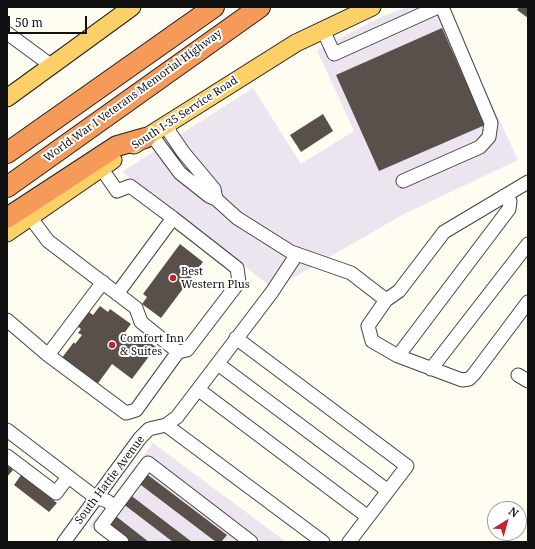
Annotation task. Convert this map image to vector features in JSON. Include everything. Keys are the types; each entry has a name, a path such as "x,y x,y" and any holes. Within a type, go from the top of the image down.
{"highway":[{"path":"7,152 214,7"},
{"name":"World War I Veterans Memorial Highway","path":"7,187 260,7"},
{"path":"7,145 33,134"},
{"path":"7,218 116,146 147,137"}],"main road":[{"path":"7,98 132,7"},
{"name":"South I-35 Service Road","path":"7,233 168,123 270,58 323,30 372,7"}],"street":[{"path":"323,30 334,54 438,7"},
{"path":"403,181 480,147 489,137 491,123 442,7"},
{"path":"7,32 52,66"},
{"path":"168,123 170,133 183,152 214,189 216,199"},
{"path":"147,137 157,142 180,173 209,196 216,199 237,218 291,252 351,273 386,300"},
{"path":"7,320 48,355 126,413 136,410 178,352 187,350 238,282 237,268 130,186 117,191 101,168"},
{"path":"528,182 444,232 398,291 386,300 368,326 372,341 398,356 462,380 469,379 528,302"},
{"path":"398,356 509,209 510,201 504,196"},
{"path":"30,217 48,241 136,308 141,322 178,352"},
{"path":"117,294 173,218"},
{"path":"431,369 528,244"},
{"name":"South Hattie Avenue","path":"64,542 95,497 149,429 166,425 177,417 199,390 297,254"},
{"path":"48,355 103,282"},
{"path":"236,338 407,466 349,542"},
{"path":"218,364 388,491"},
{"path":"199,390 368,517"},
{"path":"166,425 323,542"},
{"path":"7,430 95,497 107,501 115,507"},
{"path":"7,456 56,493 68,477"},
{"path":"122,542 101,526 148,463 251,542"}],"shaded area":[{"path":"407,7 447,7 518,160 402,215 274,289 122,172 253,88 301,164 354,131 317,50 381,17"},
{"path":"153,443 286,542 110,542 89,526"}],"building":[{"path":"519,7 528,7 528,18 517,10"},
{"path":"442,28 485,125 379,171 336,75"},
{"path":"323,114 333,131 301,152 290,135"},
{"name":"Best Western Plus","path":"180,244 203,262 161,318 142,304 147,297 143,294"},
{"name":"Comfort Inn & Suites","path":"78,304 93,315 100,306 108,312 110,309 131,324 125,332 135,339 138,334 156,347 132,379 112,364 96,386 61,359 74,342 75,344 82,335 78,333 81,329 67,318"},
{"path":"7,465 13,470 7,477"},
{"path":"144,472 227,535 221,542 216,542 137,482"},
{"path":"21,475 57,503 49,512 14,485"},
{"path":"129,494 192,542 173,542 122,503"},
{"path":"113,514 149,542 129,542 105,524"}],"place":[{"name":"Best Western Plus","path":"173,278"},
{"name":"Comfort Inn & Suites","path":"112,345"}]}
